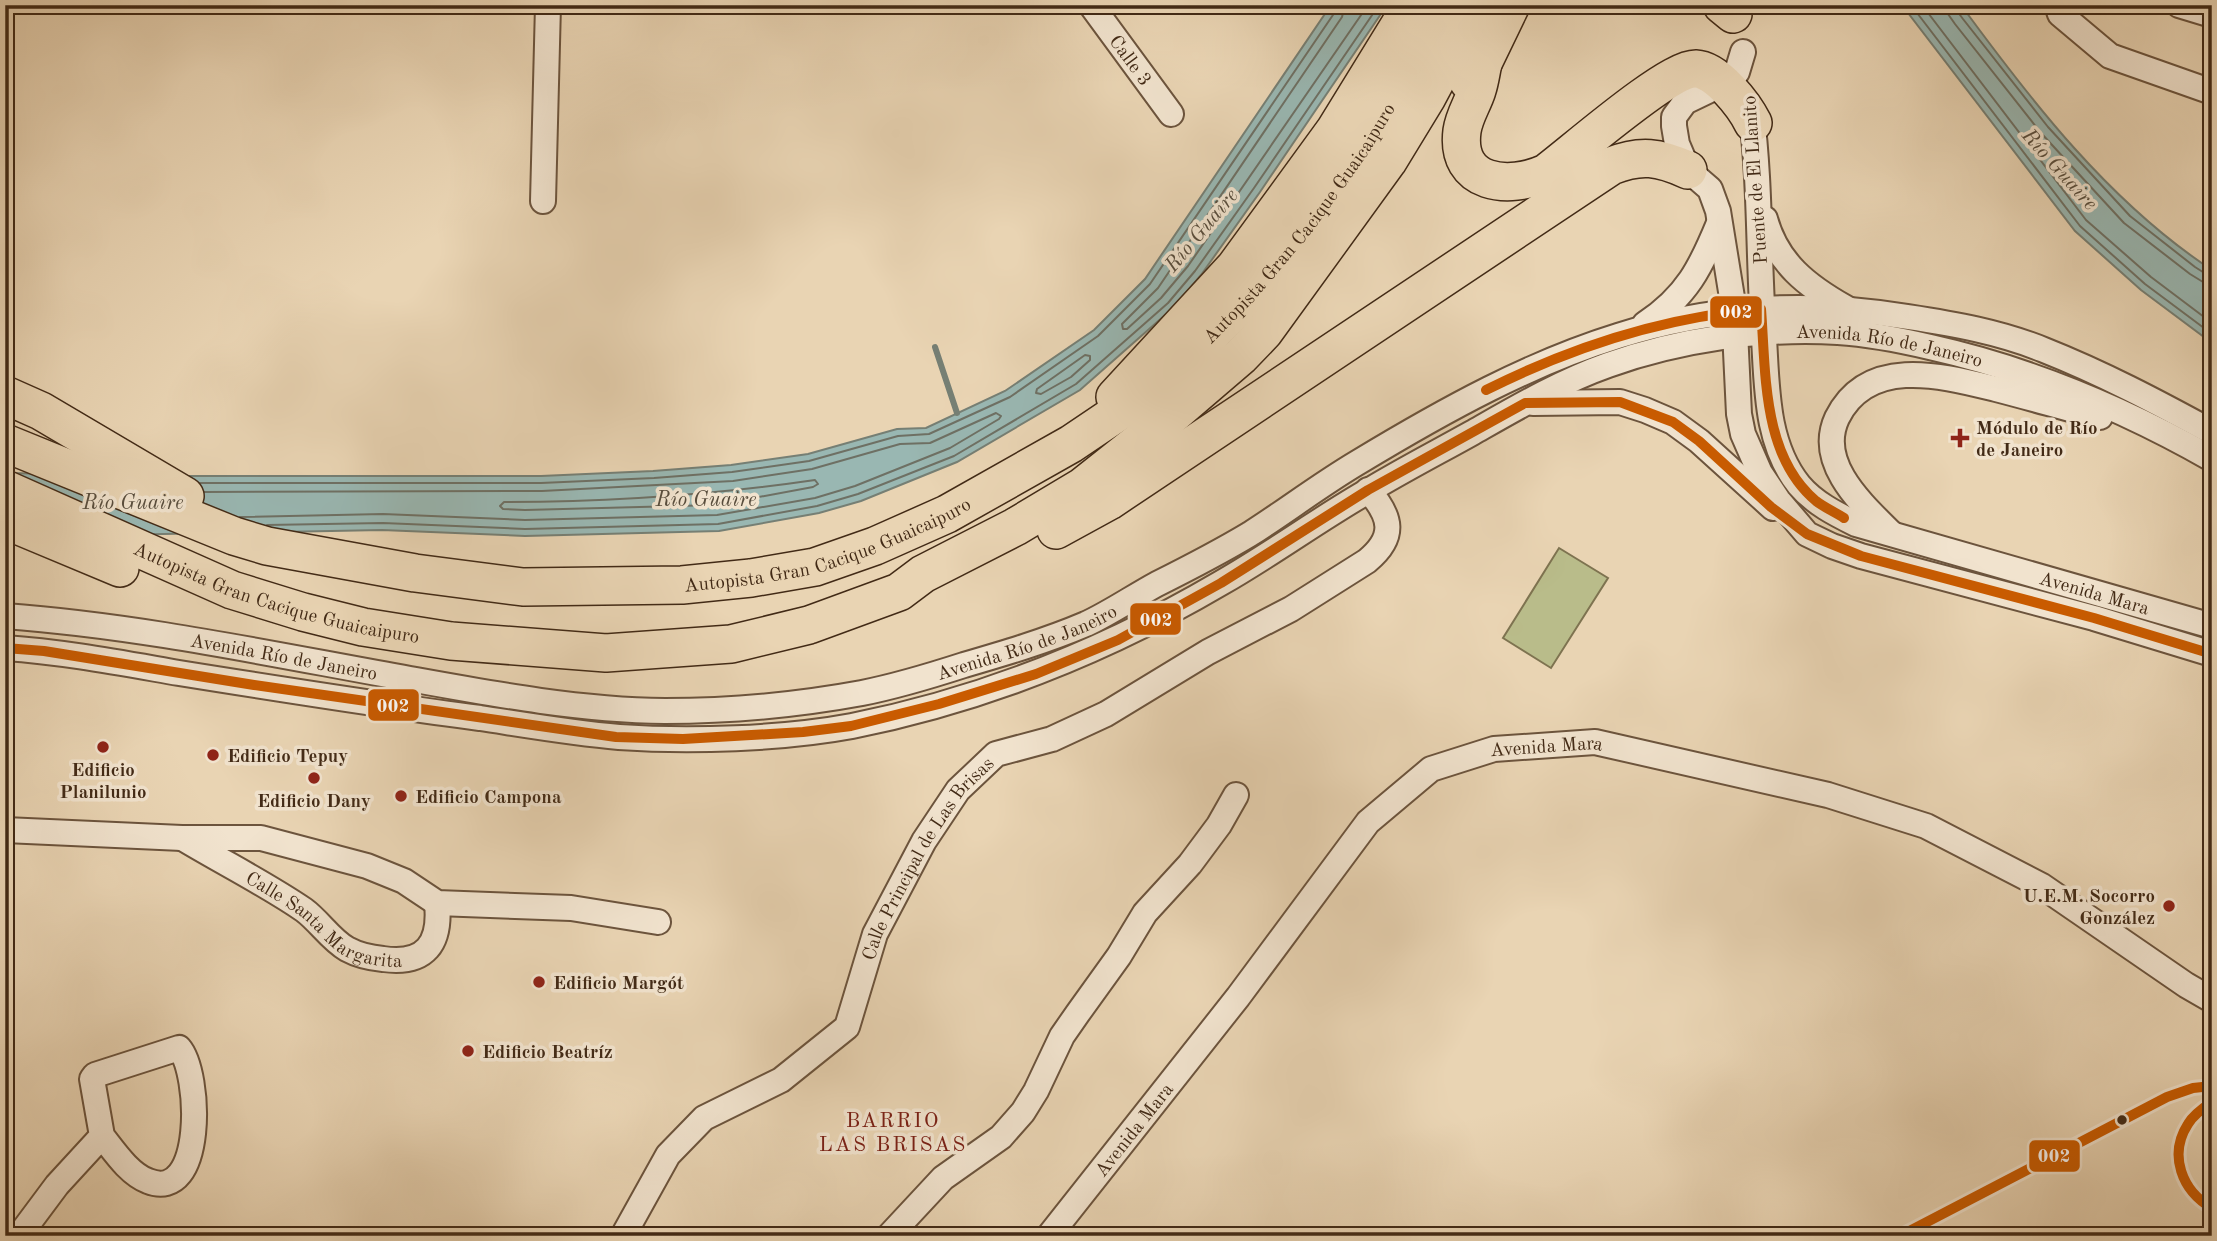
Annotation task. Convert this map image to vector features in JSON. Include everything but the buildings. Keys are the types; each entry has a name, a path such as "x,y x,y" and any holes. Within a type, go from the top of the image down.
{"highway":[{"path":"1071,444 1236,267 1335,130 1412,5"},
{"name":"Autopista Gran Cacique Guaicaipuro","path":"1264,332 1289,318 1307,302 1371,221 1438,120 1483,63 1511,5"},
{"name":"Autopista Gran Cacique Guaicaipuro","path":"12,446 251,539 415,573 523,587 682,585 751,578 815,567 876,546 947,514 1071,444 1166,380 1248,298 1308,226 1463,13"},
{"name":"Autopista Gran Cacique Guaicaipuro","path":"5,489 134,561 303,612 363,627 451,641 606,653 731,644 809,625 900,592 923,574 1015,527 1082,487 1241,356 1264,332 1388,161 1427,97 1463,13"},
{"path":"1483,63 1478,89 1462,130 1462,146 1471,167 1489,181 1498,183 1531,180 1546,173 1681,71 1704,70 1714,75 1741,102 1752,123"},
{"path":"900,592 978,567 1109,501 1611,166 1628,159 1648,158 1666,160 1688,170"},
{"path":"5,395 41,411 251,539"},
{"path":"5,520 134,561"}],"street":[{"path":"543,201 548,5"},
{"name":"Calle 3","path":"1091,5 1171,114"},
{"path":"2057,5 2060,15 2110,56 2212,92"},
{"path":"2179,5 2212,15"},
{"name":"Puente de El Llanito","path":"1728,8 1743,52 1752,123 1758,187 1761,309"},
{"name":"Puente de El Llanito","path":"1734,310 1720,221 1710,189 1688,170 1677,144 1674,117 1678,109 1693,96 1712,89 1725,88 1737,72 1743,52"},
{"path":"1758,187 1770,235 1788,266 1829,298 1848,309"},
{"path":"1636,330 1660,314 1688,286 1699,270 1720,221"},
{"name":"Avenida Mara","path":"1761,309 1769,413 1784,460 1799,485 1825,507 1840,516 1893,534 2212,626"},
{"name":"Avenida Río de Janeiro","path":"5,616 184,637 528,699 616,708 663,711 765,707 863,692 910,682 1007,653 1089,623 1200,563 1352,466 1440,414 1536,365 1597,341 1636,330 1734,310 1848,309 1972,327 2039,348 2130,388 2212,432"},
{"name":"Avenida Mara","path":"1734,310 1739,414 1747,448 1777,500 1807,534 1861,556 2094,618 2212,654"},
{"name":"Avenida Río de Janeiro","path":"5,648 44,651 384,705 616,737 683,739 803,732 851,726 939,704 1036,674 1118,640 1221,583 1368,490 1567,382 1611,364 1697,342 1763,334 1841,332 1904,341 1982,358 2036,377 2172,437 2212,459"},
{"path":"1893,534 1853,493 1838,467 1833,439 1834,425 1846,403 1870,384 1887,377 1917,375 1955,379 2172,437"},
{"path":"1525,403 1620,402 1672,422 1699,441 1752,490 1807,534"},
{"name":"Calle Principal de Las Brisas","path":"623,1236 668,1155 704,1118 781,1080 848,1027 876,934 924,841 958,790 996,754 1052,739 1107,714 1208,652 1291,609 1367,561 1384,543 1388,521 1381,505 1368,490"},
{"name":"Avenida Mara","path":"1049,1236 1238,997 1368,822 1431,769 1494,749 1595,742 1828,795 1926,827 2042,886 2212,1000"},
{"path":"889,1236 943,1178 1002,1137 1023,1112 1062,1036 1119,956 1145,913 1190,864 1219,825 1236,795"},
{"name":"Calle Santa Margarita","path":"5,830 182,838 261,838 298,847 367,866 404,881 437,903 439,921 434,941 420,956 396,961 370,957 346,949 305,911 182,838"},
{"path":"437,903 571,908 658,922"},
{"path":"19,1236 57,1185 102,1136 92,1079 95,1075 179,1048 189,1071 194,1126 186,1162 178,1177 165,1183 148,1182 133,1171 102,1136"}],"green space":[{"path":"1559,548 1608,578 1551,668 1503,638"}],"water":[{"name":"Río Guaire","path":"1331,5 1387,5 1260,192 1201,275 1173,308 1080,390 957,462 861,501 819,513 719,531 525,536 382,530 5,537 5,473 541,476 653,471 731,465 808,454 897,429 926,428 1005,391 1094,330 1145,279"},
{"name":"Río Guaire","path":"1902,5 1961,5 2045,114 2106,182 2140,214 2212,270 2212,343 2141,290 2075,231"}],"waterway":[{"path":"935,347 957,413"}],"transit line":[{"name":"002","path":"1486,390 1552,360 1620,336 1689,319 1761,309 1770,412 1785,461 1798,482 1816,501 1844,518"},
{"name":"002","path":"5,648 44,651 254,685 616,737 683,739 803,732 851,726 939,704 1036,674 1118,640 1221,583 1368,490 1525,403 1620,402 1673,422 1699,441 1771,507 1807,534 1861,556 2094,618 2212,654"},
{"name":"002","path":"1900,1236 2167,1097 2193,1088 2212,1086"},
{"name":"002","path":"2212,1102 2188,1124 2179,1148 2181,1171 2186,1182 2193,1192 2212,1208"}],"place":[{"name":"Módulo de Río de Janeiro","path":"1960,438"},
{"name":"Edificio Planilunio","path":"103,747"},
{"name":"Edificio Tepuy","path":"213,755"},
{"name":"Edificio Dany","path":"314,778"},
{"name":"Edificio Campona","path":"401,796"},
{"name":"U.E.M. Socorro González","path":"2169,906"},
{"name":"Edificio Margót","path":"539,982"},
{"name":"Edificio Beatríz","path":"468,1051"}],"district":[{"name":"BARRIO LAS BRISAS","path":"893,1132"}]}
